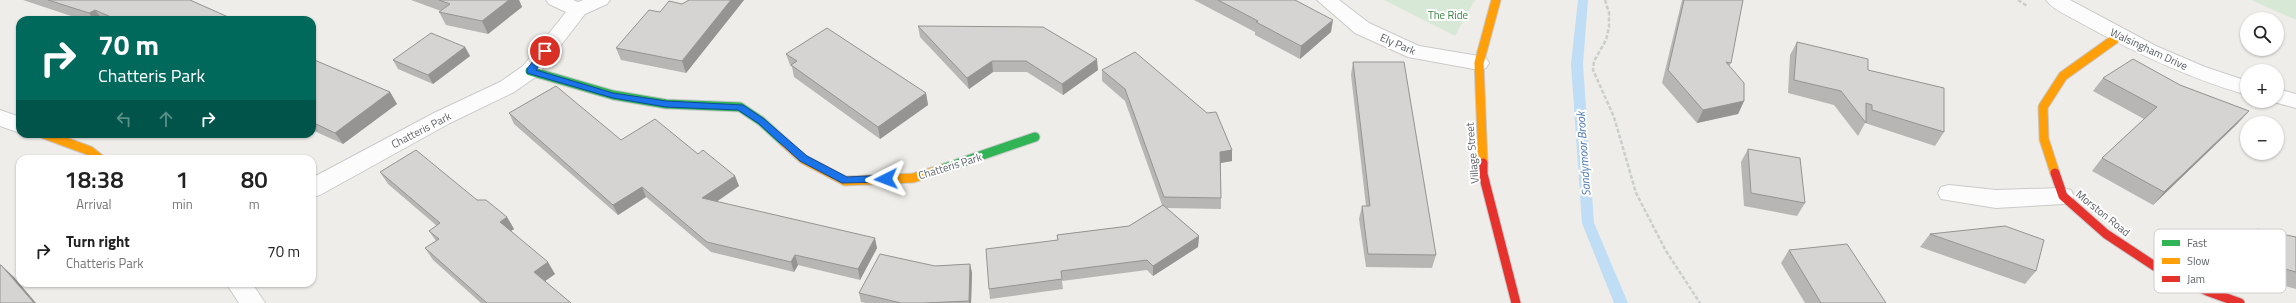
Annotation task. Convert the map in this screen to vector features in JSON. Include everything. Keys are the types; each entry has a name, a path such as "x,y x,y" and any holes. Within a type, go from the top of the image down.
{"street":[{"path":"556,0 578,10"},
{"name":"Chatteris Park","path":"316,187 342,171 429,125 507,87 530,71 578,10 600,0"},
{"name":"Ely Park","path":"1327,0 1362,28 1414,52 1479,63"},
{"name":"Village Street","path":"1496,0 1479,63 1484,174 1516,303"},
{"name":"Walsingham Drive","path":"2056,0 2119,36 2194,70 2240,86"},
{"name":"Morston Road","path":"2119,36 2063,76 2043,107 2044,139 2063,196 2106,234 2154,266"},
{"name":"Chatteris Park","path":"530,71 613,96 666,104 740,107 761,121 803,159 845,181 913,178 979,158 1035,137"},
{"path":"2284,98 2296,101"},
{"path":"0,118 16,124"},
{"path":"55,138 90,151 95,155"},
{"path":"1949,193 1996,199 2063,196"},
{"path":"241,287 253,303"},
{"name":"Morston Road","path":"2212,293 2240,303"}],"path":[{"path":"1605,0 1609,13 1609,27 1606,40 1594,61 1593,70 1614,117 1636,193 1666,251 1700,303"}],"green space":[{"name":"The Ride","path":"1384,0 1475,0 1455,36"},
{"path":"2251,0 2296,0 2296,20 2284,15 2284,12 2278,12"}],"building":[{"path":"48,0 190,0 226,16 109,16 95,10 89,13"},
{"path":"439,0 509,0 482,21 439,12 450,4"},
{"path":"689,0 731,0 682,61 616,48 649,10 660,12 669,1 682,4"},
{"path":"1218,0 1295,0 1333,20 1301,46"},
{"path":"1684,0 1743,0 1731,63 1726,62 1744,83 1744,101 1703,110 1668,70"},
{"path":"918,26 1043,27 1097,59 1062,84 1026,61 992,61 967,78"},
{"path":"827,28 926,93 878,127 791,65 797,61 786,54"},
{"path":"431,33 465,47 428,75 393,60"},
{"path":"1797,42 1868,59 1868,70 1944,88 1944,132 1872,110 1872,105 1866,103 1866,123 1841,91 1794,80"},
{"path":"1135,52 1207,113 1216,112 1232,150 1220,152 1221,198 1164,197 1125,89 1102,70"},
{"path":"2133,59 2180,85 2249,111 2244,116 2240,116 2240,120 2164,192 2102,158 2157,107 2103,78"},
{"path":"316,61 390,92 335,133 316,124"},
{"path":"1353,62 1404,62 1436,255 1368,254 1362,206 1370,206"},
{"path":"556,86 621,140 655,119 698,154 703,150 735,176 702,198 875,238 858,269 795,255 791,262 707,242 642,187 613,205 509,113"},
{"path":"1748,149 1800,158 1805,203 1751,193"},
{"path":"416,150 477,200 486,200 507,217 500,222 548,262 534,272 571,303 487,303 425,248 439,239 429,231 440,223 380,172"},
{"path":"1163,205 1199,236 1153,266 1147,260 1061,271 1062,279 989,289 986,249 1058,240 1057,235 1129,226"},
{"path":"2005,226 2044,240 2036,271 1930,234"},
{"path":"2286,235 2296,237 2296,272 2286,269"},
{"path":"1847,244 1886,303 1821,303 1789,250"},
{"path":"880,254 935,266 970,264 969,301 901,303 859,293"},
{"path":"1,265 16,282 16,287 20,287 34,303 0,303"}],"waterway":[{"name":"Sandymoor Brook","path":"1583,0 1577,64 1588,223 1621,303"}],"traffic: fast":[{"path":"530,71 613,95 666,104 740,107 761,121 784,142"},
{"path":"942,169 1035,137"}],"traffic: slow":[{"path":"1483,163 1479,63 1496,0"},
{"path":"2055,173 2044,139 2043,107 2063,76 2119,36"},
{"path":"55,138 90,151 95,155"},
{"path":"784,142 803,159 845,181 913,178 942,169"}],"traffic: jam":[{"path":"1483,163 1483,174 1516,303"},
{"path":"2055,173 2063,196 2106,234 2154,266"},
{"path":"2212,293 2240,303"}],"route":[{"path":"545,51 530,71 613,96 666,104 740,107 761,121 803,159 845,181 886,179"}]}
